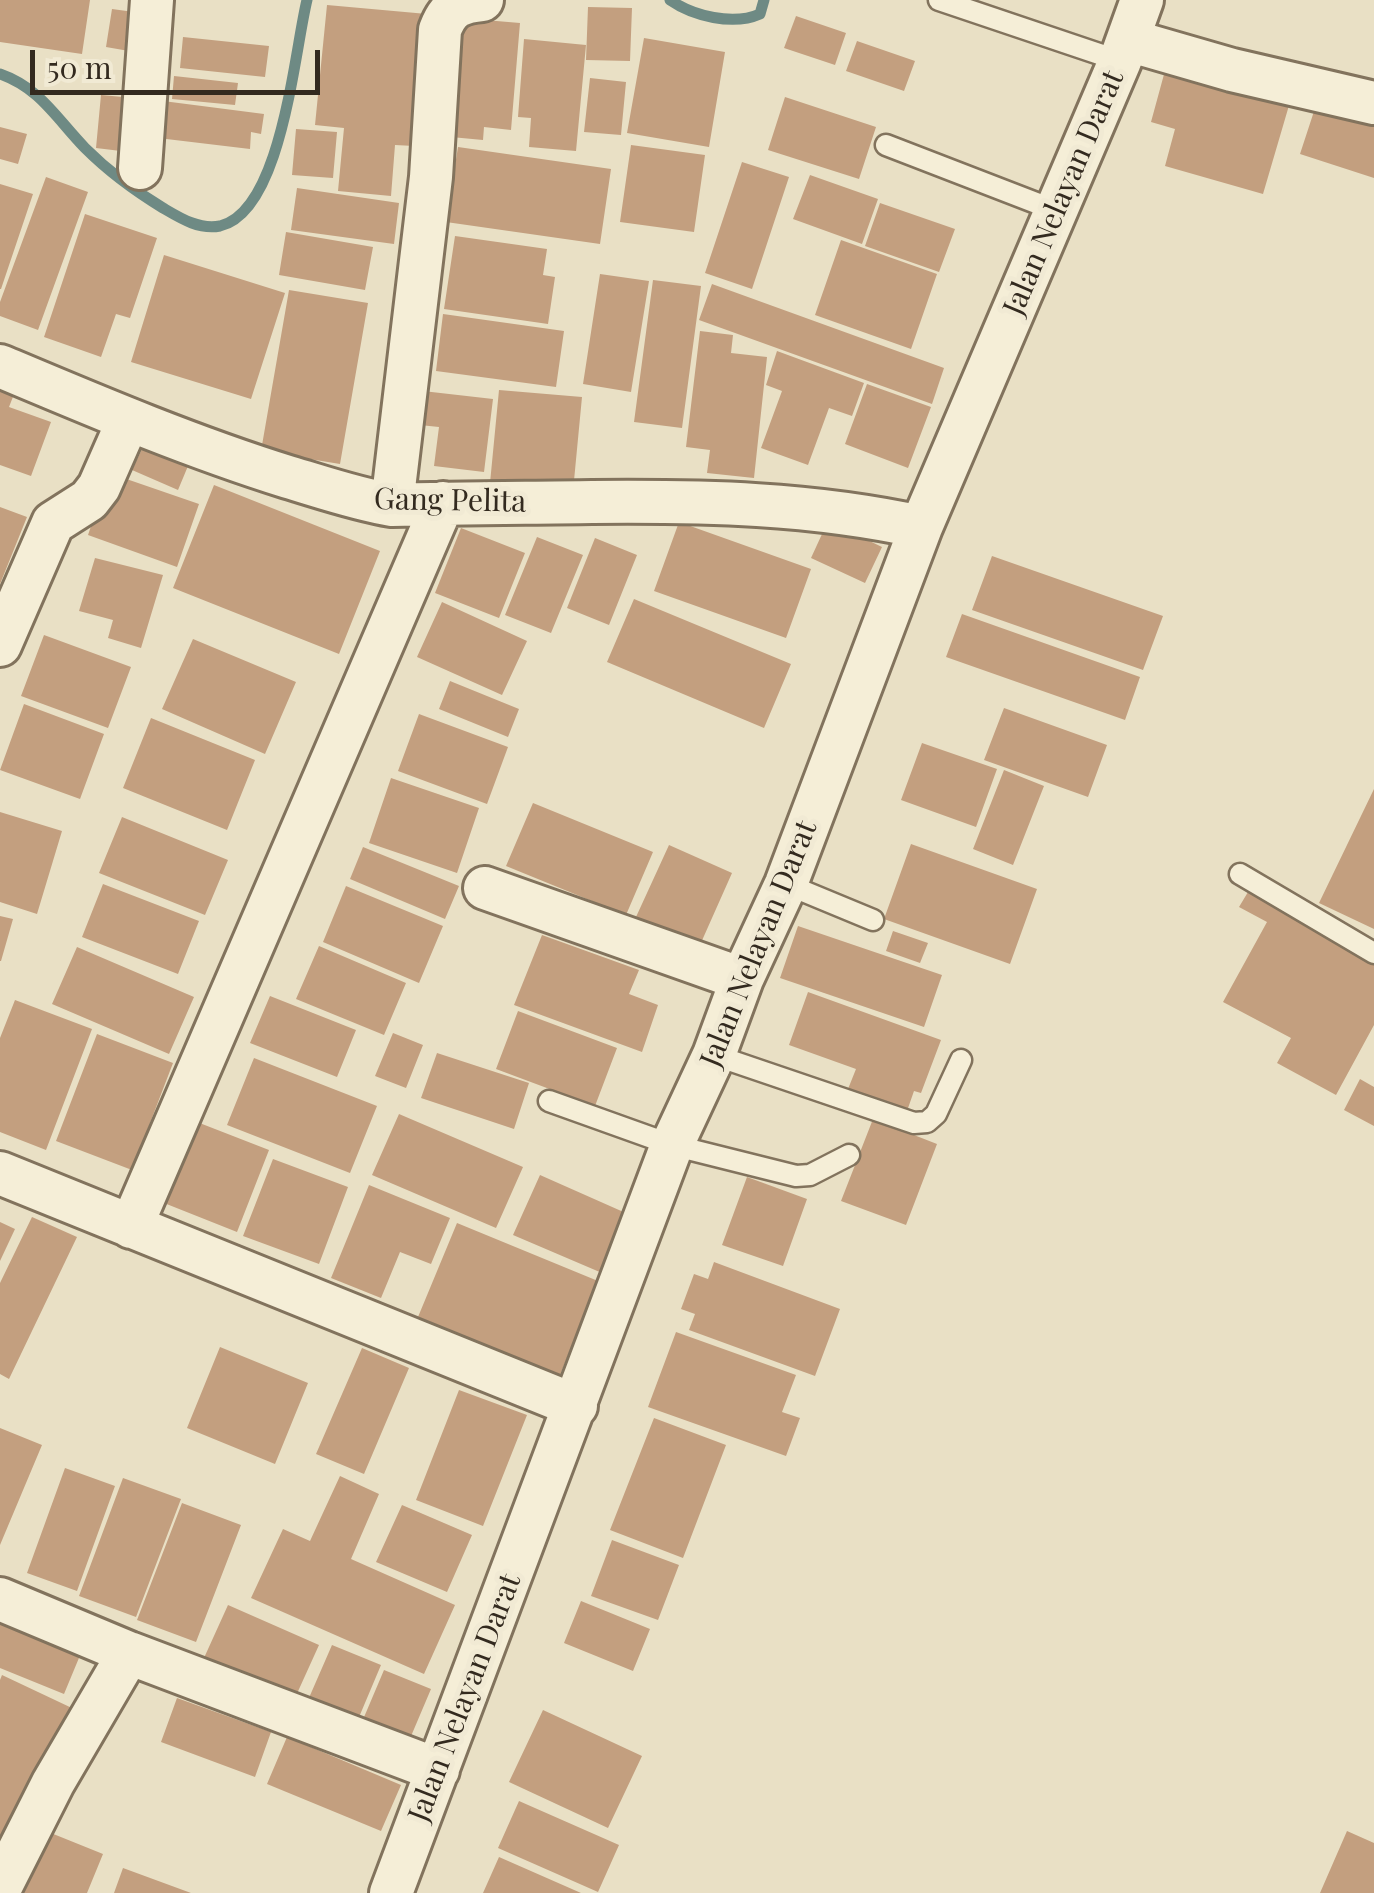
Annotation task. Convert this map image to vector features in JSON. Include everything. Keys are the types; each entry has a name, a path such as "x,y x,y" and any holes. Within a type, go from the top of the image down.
{"street":[{"path":"140,168 152,0"},
{"name":"Jalan Nelayan Darat","path":"390,1893 672,1145 786,884 921,527 1057,211 1142,0"},
{"path":"392,505 431,178 440,30 446,15 475,1"},
{"path":"1124,51 1374,102"},
{"name":"Gang Pelita","path":"0,366 128,420 366,501 392,505 704,501 784,504 854,512 921,527"},
{"path":"0,646 54,523 89,500 99,487 128,420"},
{"path":"131,1227 443,503"},
{"path":"485,888 742,978"},
{"path":"0,1173 576,1406"},
{"path":"0,1598 130,1653 438,1770"},
{"path":"0,1888 53,1783 130,1653"}],"lane":[{"path":"939,0 1124,51"},
{"path":"886,145 1057,211"},
{"path":"1240,874 1374,953"},
{"path":"786,884 873,920"},
{"path":"714,1055 914,1123 927,1122 936,1114 961,1060"},
{"path":"550,1101 672,1145 796,1176 822,1170 848,1155"}],"building":[{"path":"0,0 90,0 82,54 0,42"},
{"path":"327,5 427,14 414,146 395,145 391,196 338,191 344,128 315,125"},
{"path":"588,7 632,8 630,61 586,60"},
{"path":"112,9 134,12 129,51 106,47"},
{"path":"796,16 846,33 835,65 784,48"},
{"path":"461,18 520,23 511,130 484,127 483,140 451,137"},
{"path":"183,37 269,46 265,77 180,68"},
{"path":"644,38 725,52 709,147 627,133"},
{"path":"524,39 586,45 576,151 529,147 531,118 518,117"},
{"path":"857,41 915,61 904,91 846,71"},
{"path":"1166,67 1290,102 1263,194 1165,166 1175,129 1151,122"},
{"path":"174,76 238,83 235,105 172,99"},
{"path":"590,78 626,82 621,135 584,132"},
{"path":"101,95 134,98 129,152 96,148"},
{"path":"1319,96 1374,114 1374,178 1300,154"},
{"path":"785,97 876,127 859,179 768,150"},
{"path":"163,101 264,114 261,134 251,132 250,149 158,138"},
{"path":"0,127 27,134 18,164 0,159"},
{"path":"296,129 337,132 333,178 292,175"},
{"path":"631,145 705,155 694,232 620,222"},
{"path":"458,147 611,169 600,244 446,222"},
{"path":"742,162 789,177 752,289 705,273"},
{"path":"810,175 878,199 862,244 793,219"},
{"path":"46,177 88,192 38,330 0,316 0,302"},
{"path":"0,184 33,194 1,289 0,289"},
{"path":"297,188 399,203 394,244 291,230"},
{"path":"880,203 955,229 939,272 865,246"},
{"path":"85,214 157,238 130,318 116,314 101,357 44,337"},
{"path":"286,232 373,247 365,290 279,275"},
{"path":"455,236 547,249 543,275 555,277 548,324 444,309"},
{"path":"841,240 937,274 911,349 815,315"},
{"path":"164,255 285,293 251,399 131,362"},
{"path":"600,274 649,281 631,392 583,384"},
{"path":"653,280 701,286 682,428 634,422"},
{"path":"712,284 944,368 932,404 699,320"},
{"path":"289,290 368,303 340,464 261,451"},
{"path":"443,314 564,331 556,387 436,371"},
{"path":"700,331 733,335 731,353 767,357 754,478 707,473 710,450 686,447"},
{"path":"777,351 864,383 852,416 829,408 808,465 761,448 782,391 766,385"},
{"path":"0,384 16,389 9,407 51,422 31,476 0,465"},
{"path":"867,384 931,407 908,468 845,444"},
{"path":"414,390 493,399 484,472 434,466 439,427 410,424"},
{"path":"499,390 582,397 573,491 490,483"},
{"path":"143,447 188,466 178,490 132,470"},
{"path":"109,473 199,504 177,567 88,535"},
{"path":"214,485 380,551 339,654 173,588"},
{"path":"0,507 27,517 0,584"},
{"path":"828,521 882,547 865,583 811,558"},
{"path":"679,522 811,569 786,638 654,591"},
{"path":"461,528 525,553 499,618 435,593"},
{"path":"537,537 583,555 551,633 505,615"},
{"path":"595,538 637,555 609,625 567,608"},
{"path":"992,556 1163,616 1143,670 972,610"},
{"path":"95,558 163,575 141,648 108,638 113,620 79,611"},
{"path":"634,599 791,664 764,728 607,662"},
{"path":"442,602 527,641 502,695 417,657"},
{"path":"962,614 1140,677 1125,720 946,657"},
{"path":"44,635 131,667 108,728 21,696"},
{"path":"193,639 296,682 265,754 162,709"},
{"path":"450,681 519,709 508,737 439,709"},
{"path":"24,704 104,734 80,799 0,770"},
{"path":"1004,708 1107,745 1088,797 984,760"},
{"path":"419,714 508,747 487,804 398,771"},
{"path":"151,718 255,760 227,830 123,788"},
{"path":"922,743 997,769 976,827 901,800"},
{"path":"1004,770 1044,786 1013,865 973,849"},
{"path":"391,778 479,808 457,873 369,843"},
{"path":"1374,789 1374,929 1319,903"},
{"path":"533,803 653,852 626,915 506,866"},
{"path":"0,812 62,831 37,914 0,902"},
{"path":"122,817 228,860 205,915 99,873"},
{"path":"911,844 1037,889 1010,964 884,919"},
{"path":"669,845 732,873 700,945 636,917"},
{"path":"363,847 459,886 445,919 350,879"},
{"path":"103,884 199,921 178,974 82,937"},
{"path":"346,886 443,926 419,983 323,942"},
{"path":"1248,892 1374,960 1374,1025 1336,1095 1277,1063 1291,1038 1223,1002 1267,922 1239,907"},
{"path":"0,916 13,919 1,961 0,961"},
{"path":"798,926 942,975 924,1027 780,978"},
{"path":"893,931 928,943 920,963 886,951"},
{"path":"542,935 639,970 629,994 658,1005 642,1052 514,1005"},
{"path":"319,946 406,983 384,1035 296,999"},
{"path":"77,947 194,997 169,1054 52,1004"},
{"path":"808,992 941,1040 921,1093 914,1091 907,1111 848,1089 856,1069 789,1045"},
{"path":"270,996 356,1030 337,1077 250,1043"},
{"path":"15,1000 92,1029 46,1150 0,1132 0,1038"},
{"path":"518,1011 617,1048 595,1106 496,1069"},
{"path":"393,1033 423,1045 406,1088 375,1076"},
{"path":"97,1034 173,1063 132,1170 56,1141"},
{"path":"437,1053 529,1083 514,1129 421,1098"},
{"path":"254,1058 377,1106 350,1173 227,1125"},
{"path":"1360,1079 1374,1087 1374,1126 1344,1110"},
{"path":"399,1114 523,1167 496,1228 372,1175"},
{"path":"873,1119 937,1144 906,1225 841,1201"},
{"path":"197,1122 269,1150 237,1232 164,1203"},
{"path":"273,1159 348,1187 319,1264 243,1236"},
{"path":"540,1175 628,1214 602,1273 513,1235"},
{"path":"747,1177 807,1199 783,1266 722,1245"},
{"path":"369,1185 450,1218 431,1264 400,1252 381,1298 331,1278"},
{"path":"32,1217 77,1237 9,1379 0,1374 0,1283"},
{"path":"0,1222 15,1229 0,1261"},
{"path":"457,1223 598,1281 560,1375 418,1317"},
{"path":"714,1262 840,1309 815,1376 689,1330 695,1314 681,1309 694,1274 708,1279"},
{"path":"676,1332 796,1375 782,1412 800,1418 786,1456 648,1407"},
{"path":"220,1347 308,1383 275,1464 187,1428"},
{"path":"362,1348 409,1368 364,1474 316,1454"},
{"path":"459,1390 527,1415 483,1526 416,1500"},
{"path":"654,1418 726,1445 683,1558 610,1530"},
{"path":"0,1428 42,1445 0,1545"},
{"path":"65,1468 115,1486 77,1591 27,1573"},
{"path":"340,1476 379,1494 351,1559 455,1605 424,1674 251,1598 283,1529 310,1541"},
{"path":"123,1478 181,1499 136,1617 79,1596"},
{"path":"182,1503 241,1525 196,1642 137,1620"},
{"path":"402,1505 472,1535 447,1592 376,1562"},
{"path":"612,1540 679,1565 658,1620 591,1596"},
{"path":"581,1601 650,1629 633,1671 564,1643"},
{"path":"228,1605 319,1645 290,1709 199,1669"},
{"path":"0,1606 86,1641 64,1694 0,1668"},
{"path":"332,1645 381,1665 354,1729 305,1707"},
{"path":"384,1670 431,1689 406,1748 359,1729"},
{"path":"2,1675 74,1709 0,1867 0,1680"},
{"path":"177,1698 271,1732 255,1777 161,1742"},
{"path":"543,1710 642,1756 608,1828 509,1782"},
{"path":"287,1737 401,1785 381,1831 267,1784"},
{"path":"519,1801 619,1845 598,1892 498,1848"},
{"path":"41,1829 103,1854 87,1893 14,1893"},
{"path":"1347,1831 1374,1843 1374,1893 1320,1893"},
{"path":"499,1857 581,1893 483,1893"},
{"path":"123,1868 191,1893 114,1893"}],"waterway":[{"path":"0,74 37,96 112,173 142,195 190,222 220,226 241,214 258,192 271,162 282,127 307,0"},
{"path":"670,0 701,15 726,19 760,14 764,0"}]}
